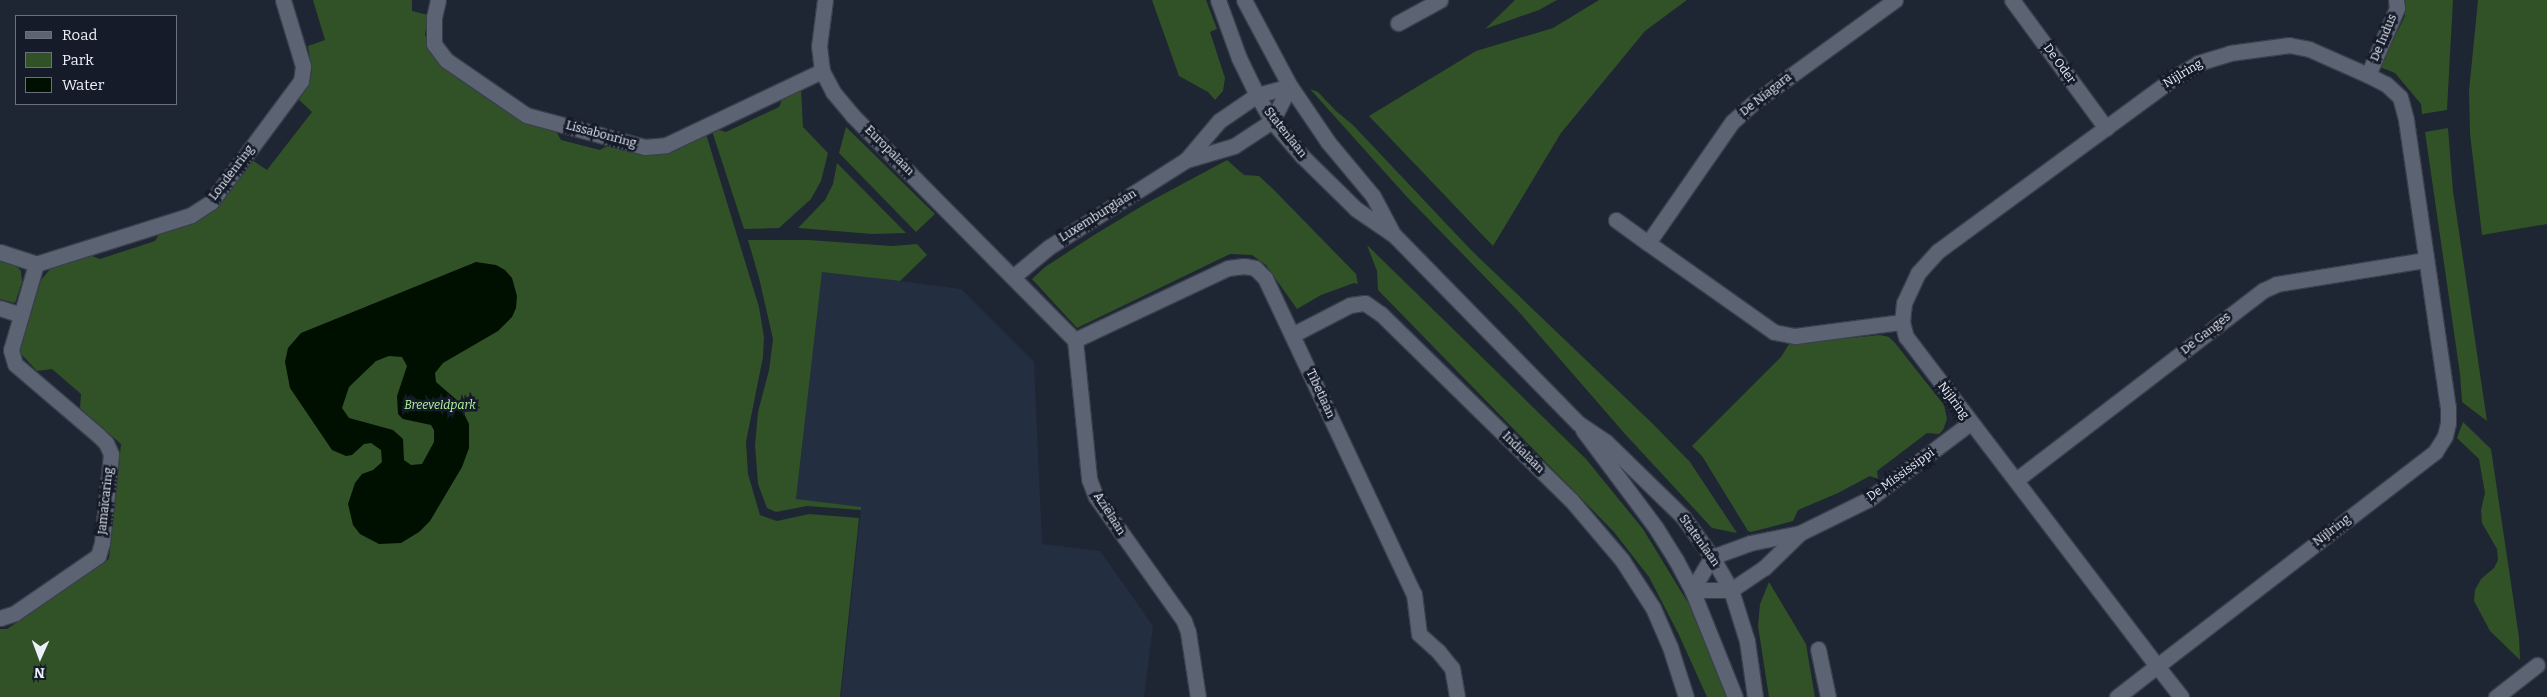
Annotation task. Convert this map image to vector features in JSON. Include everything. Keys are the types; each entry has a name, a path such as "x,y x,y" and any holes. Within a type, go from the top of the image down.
{"street":[{"name":"Londenring","path":"36,264 191,215 211,202 301,81 303,66 283,0"},
{"name":"Lissabonring","path":"438,0 434,17 434,44 446,60 526,115 645,148 666,145 822,71"},
{"name":"Europalaan","path":"825,0 819,46 822,71 833,92 852,115 1014,276"},
{"name":"Statenlaan","path":"1218,0 1239,58 1272,121 1302,156 1356,209 1394,235 1578,423 1656,528 1692,590 1735,697"},
{"name":"Statenlaan","path":"1244,0 1290,86 1328,142 1373,196 1394,235"},
{"path":"1398,23 1440,0"},
{"name":"De Niagara","path":"1648,243 1732,122 1752,104 1895,0"},
{"name":"De Oder","path":"2012,0 2106,128"},
{"name":"De Indus","path":"2368,75 2397,8 2396,0"},
{"name":"Nijlring","path":"2289,45 2309,50 2368,75 2386,84 2400,97 2406,120 2448,407 2448,422 2445,436 2435,452 2157,666 1906,337 1902,322 1904,303 1918,273 1938,251 2198,63 2230,53 2289,45"},
{"name":"Luxemburglaan","path":"1186,160 1219,121 1257,95 1290,86"},
{"name":"Luxemburglaan","path":"1014,276 1049,247 1186,160 1234,146 1272,121 1290,86"},
{"path":"1616,220 1774,332 1795,336 1902,322"},
{"path":"0,252 36,264"},
{"name":"De Ganges","path":"2016,480 2264,290 2277,284 2426,260"},
{"name":"Jamaïcaring","path":"0,618 15,613 98,556 102,544 111,454 106,443 14,364 11,350 36,264"},
{"name":"Tibetlaan","path":"1075,340 1228,268 1244,266 1255,268 1265,278 1414,594 1419,634 1438,651 1452,668 1457,697"},
{"path":"1014,276 1075,340"},
{"name":"Indialaan","path":"1292,335 1350,305 1365,303 1381,314 1572,500 1622,560 1652,608 1670,647 1686,697"},
{"path":"0,308 21,315"},
{"name":"Aziëlaan","path":"1075,340 1089,479 1096,497 1184,621 1188,632 1198,697"},
{"name":"Statenlaan","path":"1578,423 1606,442 1684,517 1712,557 1731,590 1747,641 1755,697"},
{"name":"De Mississippi","path":"1712,557 1750,543 1800,533 1885,489 1970,423"},
{"name":"De Mississippi","path":"1731,590 1764,568 1800,533"},
{"path":"1692,590 1712,557"},
{"path":"1692,590 1731,590"},
{"path":"1818,649 1828,697"},
{"path":"2496,697 2537,665"},
{"path":"2117,697 2157,666 2181,697"}],"shaded area":[{"path":"822,271 961,289 1034,362 1042,544 1100,551 1153,626 1144,697 841,697 861,508 796,500"}],"green space":[{"name":"Breeveldpark","path":"313,0 412,0 412,11 428,15 425,35 437,62 516,118 556,131 561,140 600,150 609,145 648,155 656,155 706,134 759,307 764,337 763,357 746,442 748,474 760,515 777,521 809,514 859,518 840,697 0,697 0,629 7,629 109,559 121,444 80,408 81,394 52,369 37,371 21,354 21,347 41,280 52,267 87,254 100,259 155,241 161,231 205,216 218,205 252,160 267,170 312,112 297,98 308,83 312,72 308,46 325,40"},
{"path":"1152,0 1206,0 1217,29 1210,32 1225,78 1223,91 1215,100 1208,92 1179,76"},
{"path":"1515,0 1557,0 1539,10 1485,29"},
{"path":"1599,0 1687,0 1645,31 1561,133 1493,246 1369,116 1476,51 1553,28"},
{"path":"2404,0 2453,0 2447,110 2422,114 2421,104 2395,73 2380,67 2405,16"},
{"path":"2478,0 2547,0 2547,224 2482,235 2470,134 2469,91"},
{"path":"801,88 803,127 828,153 821,181 811,199 779,228 744,229 712,131 716,129 726,132 779,107 783,97"},
{"path":"1310,89 1318,92 1353,125 1471,250 1654,425 1690,462 1737,533 1712,528 1625,434 1519,312 1407,197"},
{"path":"846,127 935,214 916,232 839,153"},
{"path":"2448,128 2453,191 2487,421 2462,402 2460,374 2425,132"},
{"path":"1227,160 1244,175 1259,176 1273,189 1356,274 1358,284 1354,283 1321,295 1297,309 1266,265 1252,255 1230,254 1077,328 1032,279 1045,267 1094,235 1147,203"},
{"path":"837,163 906,233 872,234 798,228 825,200 833,184"},
{"path":"748,240 809,240 891,246 917,244 927,255 900,281 822,272 796,499 861,507 861,510 807,506 776,512 767,508 758,484 755,445 758,412 769,370 773,339"},
{"path":"1367,245 1586,459 1643,529 1690,606 1726,697 1707,697 1679,635 1649,577 1614,532 1378,290 1377,271"},
{"path":"0,258 13,262 21,271 22,282 15,303 0,299"},
{"path":"1880,335 1889,337 1895,343 1944,405 1947,419 1943,430 1939,434 1927,433 1877,471 1878,479 1870,476 1838,493 1798,510 1793,521 1751,532 1748,531 1702,456 1692,446 1781,357 1789,344"},
{"path":"2463,422 2491,449 2519,637 2520,660 2490,631 2474,601 2475,590 2481,579 2494,568 2498,560 2497,549 2482,523 2481,510 2485,493 2479,459 2457,438"},
{"path":"1769,582 1806,644 1815,697 1769,697 1758,626 1760,604"}],"water":[{"path":"476,262 496,265 505,270 512,278 517,296 516,308 512,317 498,331 443,363 435,373 436,382 458,401 469,424 469,448 462,467 430,521 419,532 401,543 379,544 360,534 353,525 348,504 355,483 362,474 373,470 382,462 381,450 371,443 364,444 352,455 346,456 332,450 290,388 285,362 288,348 301,333","holes":["389,356 402,357 407,366 397,396 398,414 403,419 431,425 434,430 434,442 422,464 411,465 404,460 403,439 393,430 349,418 342,408 349,387 376,361"]}]}
